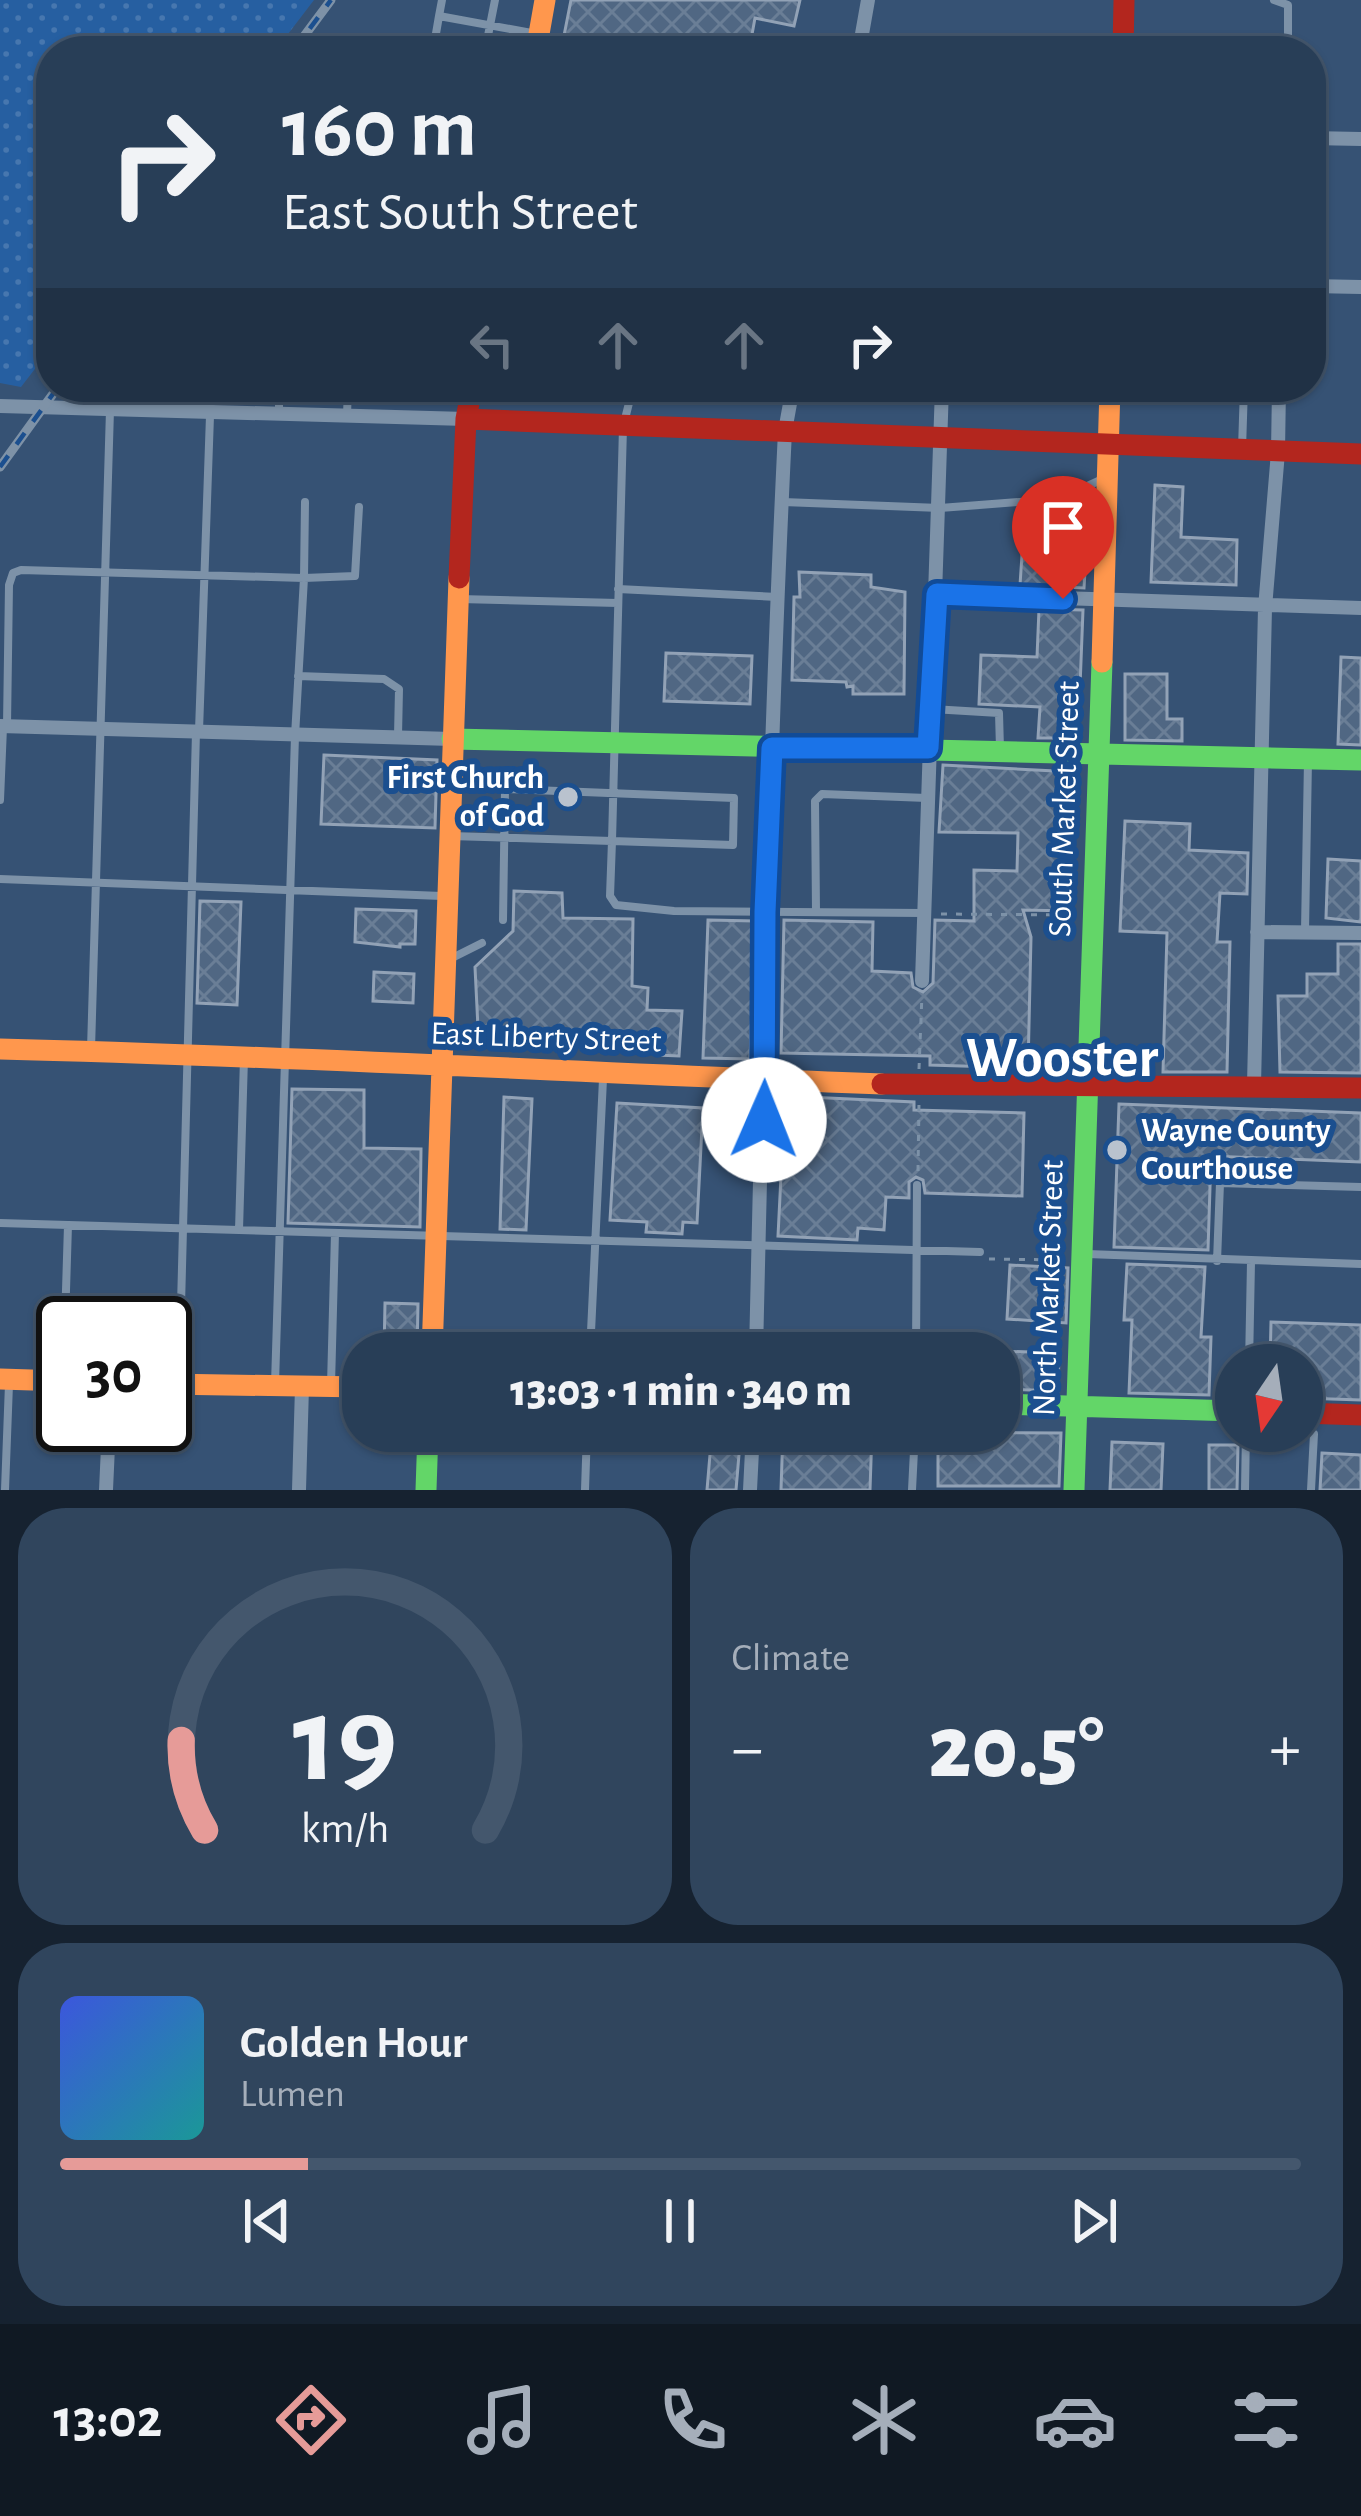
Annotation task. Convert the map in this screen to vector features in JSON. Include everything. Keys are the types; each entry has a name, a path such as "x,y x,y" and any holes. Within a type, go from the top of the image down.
{"main road":[{"path":"538,36 545,0"},
{"path":"1123,36 1124,0"},
{"path":"433,1332 452,739 469,402"},
{"name":"South Market Street","path":"1090,1088 1109,402"},
{"path":"466,418 1361,454"},
{"path":"452,739 1361,760"},
{"name":"East Liberty Street","path":"0,1049 284,1056 443,1068 919,1084 1361,1088"},
{"name":"North Market Street","path":"1074,1490 1090,1088"},
{"path":"5,1379 36,1380"},
{"path":"192,1384 342,1387"},
{"path":"1020,1406 1215,1411"},
{"path":"1323,1414 1361,1415"},
{"path":"426,1490 427,1452"}],"street":[{"path":"862,36 868,0"},
{"path":"1326,138 1361,139"},
{"path":"1326,286 1361,287"},
{"path":"757,1332 765,912 785,431 790,402"},
{"path":"922,981 942,402"},
{"path":"1254,1085 1265,608 1279,402"},
{"path":"0,406 466,418"},
{"path":"937,594 1361,608"},
{"path":"3,726 452,739"},
{"path":"1257,932 1361,933"},
{"path":"299,1490 302,1387"},
{"path":"106,1490 108,1452"},
{"path":"750,1490 752,1452"}],"lane":[{"path":"436,36 442,0"},
{"path":"488,36 495,0"},
{"path":"1274,0 1288,5 1288,36"},
{"path":"440,16 520,36"},
{"path":"178,1296 211,402"},
{"path":"279,402 279,413"},
{"path":"347,402 347,415"},
{"path":"629,402 623,427 610,896 616,905 925,914"},
{"path":"1242,450 1244,402"},
{"path":"91,1051 110,409"},
{"path":"782,502 940,508 1059,499 1105,478"},
{"path":"275,1385 305,502"},
{"path":"0,800 13,573 355,576 359,507"},
{"path":"618,589 777,597"},
{"path":"458,599 618,603"},
{"path":"298,676 384,680 399,689 398,738"},
{"path":"930,709 999,712 1000,750"},
{"path":"1305,932 1308,759"},
{"path":"450,836 503,838 733,845 734,798 505,789 503,838 503,920"},
{"path":"816,912 815,801 822,794 927,798"},
{"path":"0,879 448,896"},
{"path":"446,961 482,943"},
{"path":"239,1230 244,1055"},
{"path":"591,1332 603,1072"},
{"path":"1217,1261 1220,1183 1361,1187"},
{"path":"916,1332 917,1185"},
{"path":"0,1223 917,1249 984,1256"},
{"path":"66,1296 68,1225"},
{"path":"331,1387 335,1233"},
{"path":"1083,1257 1361,1264"},
{"path":"1249,1344 1251,1262"},
{"path":"5,1379 5,1490"},
{"path":"585,1490 586,1452"},
{"path":"912,1490 914,1452"},
{"path":"1245,1490 1246,1452"},
{"path":"1311,1490 1313,1452"}],"path":[{"path":"925,914 1095,916"},
{"path":"917,1185 922,981"},
{"path":"984,1256 1083,1257"}],"shaded area":[{"path":"0,0 314,0 286,36 36,36 36,368 21,387 0,383"}],"building":[{"path":"571,0 800,0 794,26 755,18 752,36 564,36"},
{"path":"1155,485 1183,487 1181,537 1237,540 1236,585 1151,582"},
{"path":"1089,508 1084,588 1020,585 1025,510"},
{"path":"799,572 871,575 871,587 905,592 904,694 853,694 853,686 847,687 846,682 792,680"},
{"path":"1039,609 1083,610 1078,738 1038,738 1040,707 979,704 981,655 1037,657"},
{"path":"666,653 752,656 750,704 664,701"},
{"path":"1341,657 1361,658 1361,745 1338,744"},
{"path":"1125,674 1167,674 1167,719 1182,719 1182,741 1125,740"},
{"path":"324,755 437,760 435,828 321,824"},
{"path":"943,765 1074,772 1071,911 1023,910 1031,937 1028,1068 930,1065 930,1056 781,1053 784,920 873,922 872,971 911,973 913,987 923,992 933,983 935,920 974,921 974,870 1017,871 1018,833 939,832"},
{"path":"1125,821 1190,824 1189,850 1248,853 1247,894 1220,893 1217,942 1230,942 1227,1072 1163,1072 1167,933 1120,931"},
{"path":"1328,859 1361,861 1361,922 1326,918"},
{"path":"514,891 562,893 563,918 633,919 632,986 648,988 647,1010 682,1011 679,1056 657,1055 658,1035 478,1028 475,967 513,931"},
{"path":"200,901 241,902 237,1005 197,1003"},
{"path":"356,909 416,911 415,944 355,942"},
{"path":"708,920 755,921 750,1059 703,1058"},
{"path":"1338,944 1361,944 1361,1073 1280,1072 1278,996 1307,996 1307,974 1338,974"},
{"path":"374,972 414,974 413,1003 373,1001"},
{"path":"292,1089 364,1090 364,1148 421,1149 420,1227 288,1223"},
{"path":"785,1096 914,1102 914,1110 1024,1113 1022,1196 925,1193 923,1180 916,1177 909,1182 909,1198 886,1197 884,1230 858,1228 857,1240 778,1236"},
{"path":"504,1097 532,1099 526,1230 500,1229"},
{"path":"617,1103 703,1108 697,1223 683,1222 682,1234 646,1232 647,1222 610,1220"},
{"path":"1119,1104 1361,1113 1361,1162 1211,1156 1208,1250 1114,1247"},
{"path":"1127,1264 1205,1267 1201,1337 1211,1337 1209,1395 1129,1393 1132,1320 1124,1320"},
{"path":"1010,1265 1068,1268 1066,1323 1007,1319"},
{"path":"385,1303 418,1304 417,1332 384,1332"},
{"path":"1271,1322 1361,1325 1361,1400 1323,1399 1323,1344 1270,1344"},
{"path":"1020,1352 1059,1353 1058,1391 1020,1390"},
{"path":"1020,1433 1061,1433 1059,1486 938,1486 938,1452 1020,1452"},
{"path":"1112,1442 1163,1444 1161,1490 1110,1490"},
{"path":"1209,1445 1215,1445 1215,1452 1238,1452 1237,1490 1209,1490"},
{"path":"710,1452 739,1452 736,1490 707,1490"},
{"path":"782,1452 871,1452 870,1490 781,1490"},
{"path":"1322,1453 1361,1455 1361,1490 1320,1490"}],"railway":[{"path":"304,36 331,0"},
{"path":"0,467 47,402"}],"traffic: fast":[{"path":"1074,1490 1102,662"},
{"path":"452,739 1361,760"},
{"path":"1020,1405 1215,1410"},
{"path":"426,1490 427,1452"}],"traffic: slow":[{"path":"539,36 545,0"},
{"path":"1102,662 1110,402"},
{"path":"433,1332 459,578"},
{"path":"0,1049 882,1084"},
{"path":"0,1379 36,1380"},
{"path":"192,1384 342,1387"}],"traffic: jam":[{"path":"1123,36 1124,0"},
{"path":"459,578 469,402"},
{"path":"466,419 1361,454"},
{"path":"882,1084 1361,1088"},
{"path":"1323,1414 1361,1415"}],"place":[{"name":"First Church of God","path":"568,797"},
{"name":"Wayne County Courthouse","path":"1117,1150"}],"district":[{"name":"Wooster","path":"1062,1058"}],"route":[{"path":"764,1120 772,748 928,748 937,594 1063,599"}]}
